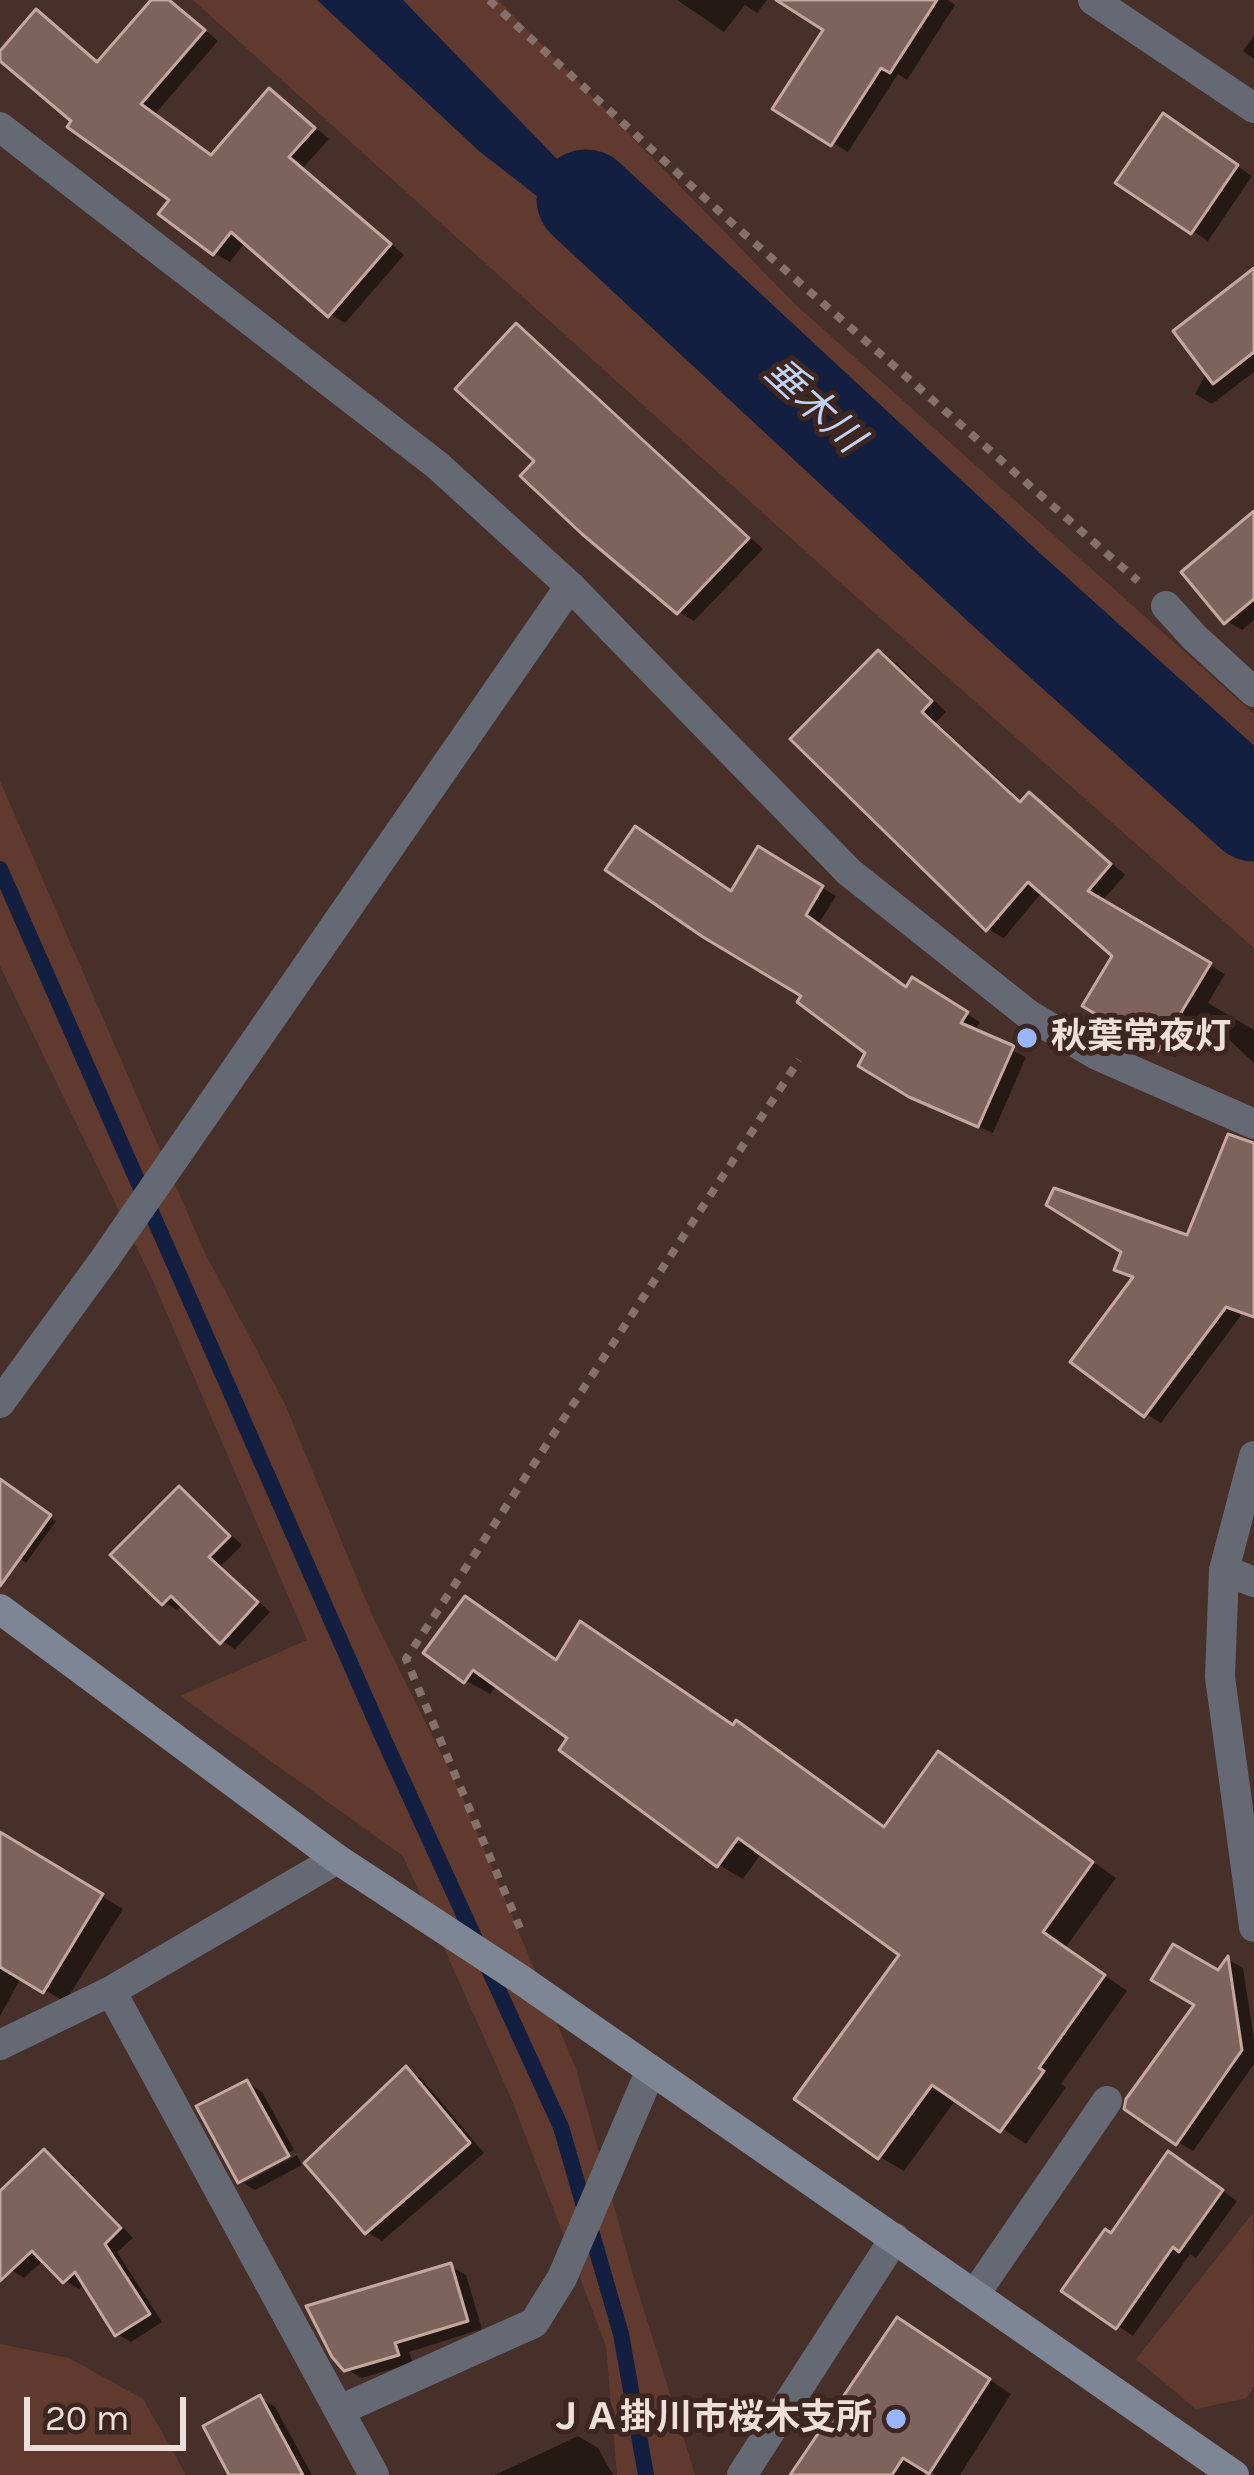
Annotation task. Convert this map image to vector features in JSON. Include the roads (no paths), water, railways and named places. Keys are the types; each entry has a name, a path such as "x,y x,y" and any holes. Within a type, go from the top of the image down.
{"street":[{"path":"1093,0 1254,108"},
{"path":"0,127 437,465 570,586 849,872 1029,1016 1097,1055 1254,1124"},
{"path":"0,1402 162,1178 570,586"},
{"path":"1166,606 1254,692"},
{"path":"1254,1456 1224,1570 1220,1677 1254,1927"},
{"path":"1224,1570 1254,1582"},
{"path":"0,1609 338,1859 520,1978 1234,2475"},
{"path":"0,2045 111,1990 338,1859"},
{"path":"111,1990 374,2475"},
{"path":"340,2410 534,2323 562,2278 651,2070"},
{"path":"975,2294 1107,2101"},
{"path":"742,2475 895,2238"}],"water":[{"path":"317,0 403,0 684,290 822,418 479,151"}],"waterway":[{"name":"垂木川","path":"586,199 1254,812"},
{"path":"0,869 385,1742 561,2127 621,2334 646,2475"}],"place":[{"name":"秋葉常夜灯","path":"1027,1038"},
{"name":"ＪＡ掛川市桜木支所","path":"896,2419"}]}
